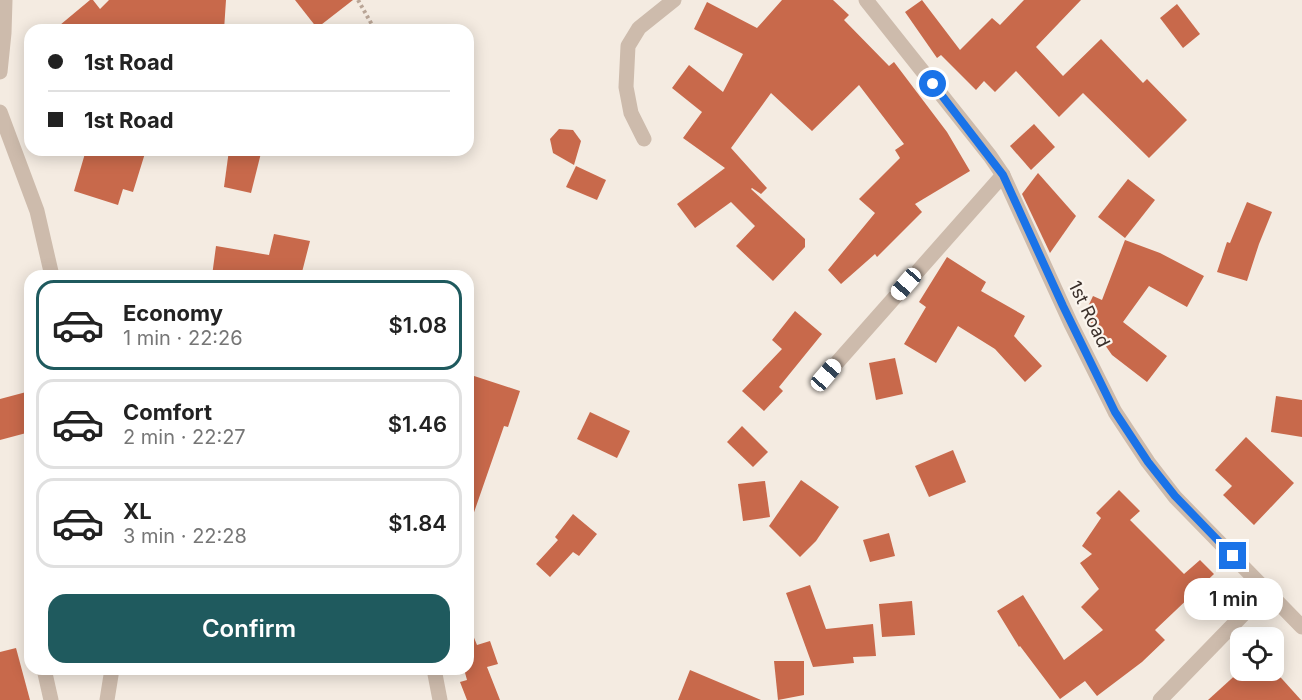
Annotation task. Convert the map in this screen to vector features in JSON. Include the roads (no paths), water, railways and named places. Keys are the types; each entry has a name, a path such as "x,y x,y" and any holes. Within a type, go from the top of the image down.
{"street":[{"path":"0,72 4,33 4,0"},
{"path":"644,139 631,113 626,87 628,46 639,28 674,0"},
{"name":"1st Road","path":"866,0 1003,175 1061,304 1115,412 1148,462 1175,496 1302,627"},
{"path":"0,112 37,211 51,270"},
{"path":"826,375 1003,175"},
{"path":"1160,700 1266,591"},
{"path":"46,675 51,700"},
{"path":"107,700 111,675"},
{"path":"435,675 440,700"}]}
